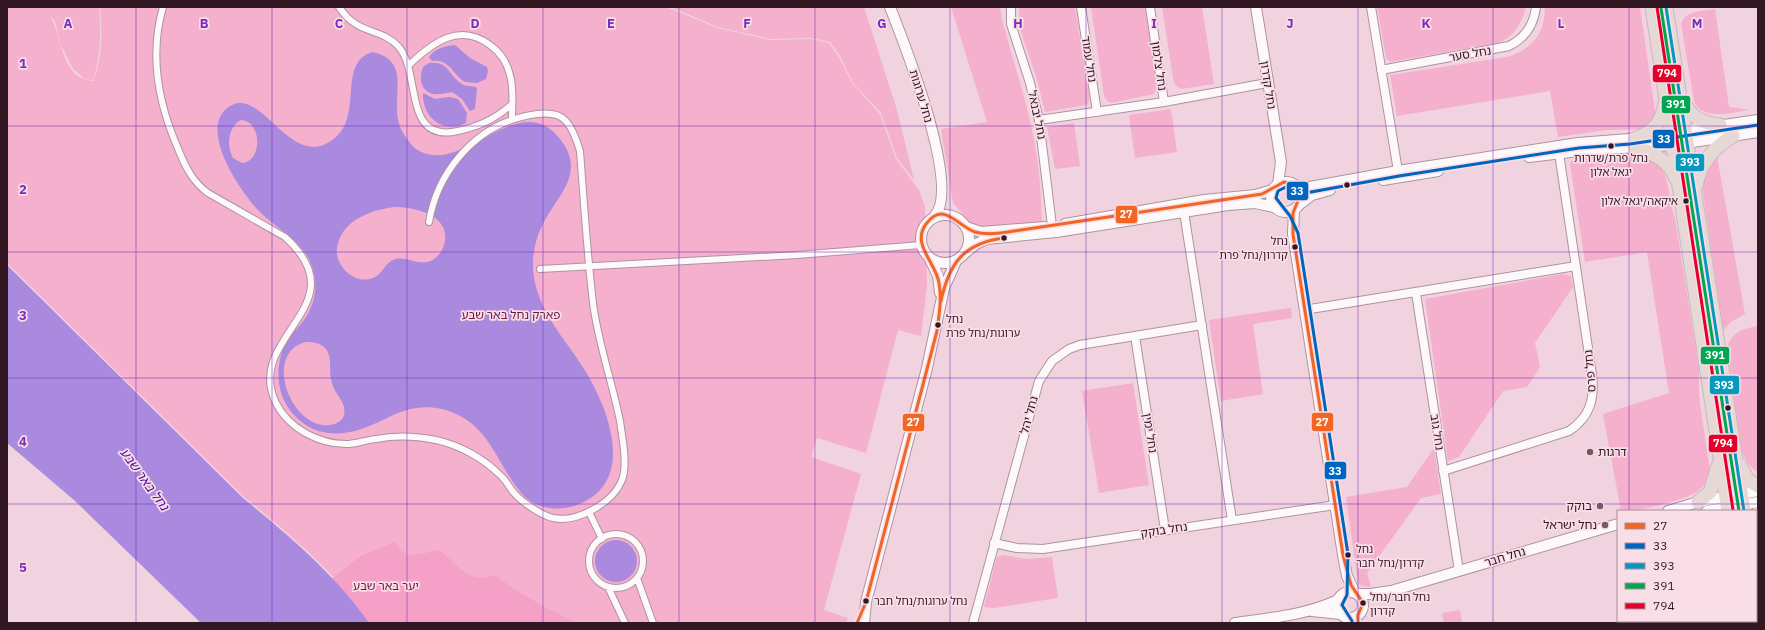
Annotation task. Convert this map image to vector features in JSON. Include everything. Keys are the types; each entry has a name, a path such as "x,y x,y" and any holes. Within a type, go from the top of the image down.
{"highway":[{"path":"1652,7 1727,505"},
{"path":"1666,7 1743,503"},
{"path":"1679,94 1686,107 1696,119 1720,125"},
{"path":"1666,96 1662,117 1658,125 1636,143 1662,159 1674,175 1681,194"},
{"path":"1695,194 1699,173 1705,161 1712,151 1733,136"},
{"path":"1735,455 1744,475 1758,486"},
{"path":"1703,507 1706,497 1717,475 1720,456"}],"street":[{"path":"163,7 157,46 160,92 167,121 188,170 195,181 205,190 285,238 296,247 308,266 311,287 306,306 279,345 272,365 270,384 275,401 285,416 298,428 308,434 331,443 349,444 379,438 403,436 441,441 466,451 478,458 501,475 515,494 528,505 552,518 580,516 597,509 614,492 623,480 624,443 616,403 602,353 594,311 580,151 576,137 566,120 557,115 546,113 512,118 482,135 460,156 444,179 433,202 428,222"},
{"path":"339,7 354,24 394,42 403,52 409,65 417,109 423,121 433,130 448,133 470,128 494,118 512,104"},
{"name":"נחל ערוגות","path":"890,7 925,107 936,150 941,188 939,212 934,218"},
{"name":"נחל יבנאל","path":"1011,7 1011,24 1030,83 1039,120 1052,226"},
{"name":"נחל עמוד","path":"1082,7 1097,112"},
{"name":"נחל צלמון","path":"1150,7 1164,102"},
{"name":"נחל קדרון","path":"1256,7 1267,83 1281,162 1294,185"},
{"path":"1370,7 1398,171"},
{"name":"נחל סער","path":"1381,70 1509,46 1518,41 1528,30 1535,17 1536,7"},
{"path":"409,65 429,46 445,38 461,35 477,37 492,47 504,61 510,77 512,118"},
{"path":"1039,120 1164,102 1267,83"},
{"path":"1686,137 1720,125 1758,120"},
{"path":"857,623 866,602 927,368 947,278 956,261 976,244 987,239 1056,232 1248,203 1263,203 1288,212 1312,195 1332,189 1559,153 1686,137 1733,136 1758,132"},
{"path":"966,228 975,232 989,232 1052,226 1204,200 1255,195 1284,182 1310,187 1398,171 1578,143 1636,143"},
{"name":"נחל פרס","path":"1443,471 1559,436 1578,426 1592,402 1593,385 1559,153"},
{"name":"נחל קדרון","path":"1275,187 1281,162"},
{"path":"1294,185 1301,194 1297,207 1293,234 1342,555 1347,576 1356,594 1362,600 1359,616 1352,618 1306,610"},
{"path":"1275,187 1270,199 1293,234"},
{"name":"נחל ערוגות","path":"941,188 952,216"},
{"path":"1184,212 1232,520"},
{"path":"940,307 940,288 938,276 929,257 921,245 922,231 934,218 941,215 952,216 960,220 966,228 969,238 965,253"},
{"path":"540,269 797,255 921,245"},
{"path":"929,257 939,263 951,263 956,261"},
{"path":"1304,310 1576,266"},
{"name":"נחל גוב","path":"1416,293 1459,571"},
{"name":"נחל יהל","path":"974,623 994,543 1039,381 1044,370 1060,354 1069,349 1202,325"},
{"name":"נחל ימין","path":"1135,336 1165,530"},
{"path":"1743,503 1758,491"},
{"path":"1677,510 1758,502"},
{"name":"נחל בוקק","path":"994,543 1017,548 1043,549 1335,506"},
{"path":"589,512 602,539"},
{"name":"נחל חבר","path":"1356,594 1371,594 1391,591 1617,524"},
{"path":"608,587 622,587 637,578 642,568 643,559 641,551 630,538 618,535 602,539 592,551 590,564 596,579 608,587 625,623"},
{"path":"1342,555 1340,597 1337,606 1345,618"},
{"path":"637,578 653,623"},
{"name":"נחל חבר","path":"1359,616 1391,591"},
{"path":"1235,623 1249,622 1306,610 1340,597 1348,592 1356,594"},
{"path":"864,623 866,602"}],"green space":[{"name":"פארק נחל באר שבע","path":"34,6 47,13 53,22 65,58 71,69 80,77 93,81 99,63 100,54 100,7 666,7 718,28 770,40 811,39 829,43 839,57 852,83 880,114 896,159 919,190 925,207 927,286 921,336 898,330 866,453 817,438 811,457 861,474 824,610 848,618 846,623 371,623 328,571 296,540 244,497 7,263 7,7"},
{"path":"40,7 99,7 100,44 98,61 93,80 85,79 73,69 61,45 55,21"},
{"path":"670,7 864,7 897,110 914,180 897,158 881,113 853,83 840,56 830,42 811,38 770,39 718,27"},
{"path":"951,7 1000,7 1002,20 1029,116 1037,155 1042,223 983,227 972,225 953,203 941,129 987,122"},
{"path":"1020,7 1075,7 1089,96 1089,102 1086,105 1045,112 1021,30 1019,15"},
{"path":"1091,7 1145,7 1157,88 1154,94 1111,103 1107,101 1104,96"},
{"path":"1162,7 1202,7 1214,84 1181,89 1174,84"},
{"path":"1377,7 1526,7 1520,24 1513,33 1498,43 1390,62 1386,58"},
{"path":"1545,7 1640,7 1655,111 1655,116 1652,122 1641,129 1607,130 1558,137 1550,91 1397,116 1390,75 1507,57 1516,54 1530,45 1540,33 1543,25"},
{"path":"1715,9 1729,107 1750,110 1727,114 1711,114 1704,112 1694,101 1681,24 1683,19 1690,14"},
{"path":"1171,109 1177,152 1135,158 1129,115"},
{"path":"1074,123 1080,166 1055,169 1047,127"},
{"path":"1637,154 1650,159 1661,167 1668,188 1675,218 1699,369 1699,396 1710,472 1706,482 1699,490 1684,498 1661,505 1621,510 1603,414 1669,393 1647,252 1585,262 1570,164 1571,161 1575,159"},
{"path":"1717,156 1745,314 1731,322 1723,331 1701,179 1703,172"},
{"path":"1563,274 1571,276 1573,287 1535,343 1540,367 1527,387 1503,391 1459,457 1448,461 1425,299"},
{"path":"1291,308 1292,318 1253,324 1263,394 1221,401 1209,320"},
{"path":"1758,326 1758,473 1749,465 1741,450 1727,347 1735,334 1748,328"},
{"path":"1133,383 1149,485 1099,493 1082,391"},
{"path":"1434,448 1441,494 1421,498 1367,573 1371,587 1361,586 1358,583 1346,497 1407,487"},
{"name":"יער באר שבע","path":"394,542 406,555 421,554 439,550 463,571 474,577 480,578 496,576 535,601 577,623 368,623 331,579 361,556"},
{"path":"1003,555 1027,559 1052,557 1058,598 994,608 984,607 997,557"},
{"path":"1460,610 1462,623 1444,623 1442,613"}],"water":[{"path":"455,45 470,58 487,67 488,71 486,79 477,83 465,82 443,62 432,61 429,57 437,50"},
{"path":"372,52 383,55 390,60 395,67 398,83 397,114 401,130 410,143 421,152 443,155 460,150 512,125 529,122 545,126 560,139 568,152 571,163 570,174 561,195 538,234 534,252 533,270 536,287 548,316 586,372 595,388 603,406 613,444 612,463 607,480 596,494 577,505 564,508 549,508 542,507 530,501 515,485 485,437 465,418 451,412 428,407 410,409 363,428 342,433 331,433 321,432 311,428 293,414 287,406 278,378 280,358 288,339 304,320 312,306 315,290 314,274 309,259 292,238 263,215 241,189 225,160 220,146 217,132 219,119 226,109 239,103 252,106 291,138 305,146 320,146 337,136 344,126 348,115 353,77 356,67 362,58","holes":["241,120 248,122 253,127 257,141 254,156 249,161 242,163 233,158 229,148 233,127","402,207 420,211 436,218 445,232 444,246 438,255 429,262 424,263 403,259 393,260 387,264 376,277 365,280 358,279 345,271 341,265 338,258 338,243 342,235 353,222 368,213 386,208","309,342 320,344 326,349 330,361 332,383 344,408 343,418 339,422 332,425 323,425 310,420 299,411 291,399 286,385 284,371 286,358 293,348"]},
{"path":"429,63 441,64 457,81 477,88 475,109 470,111 462,99 452,92 433,94 425,90 421,82 421,74 424,66"},
{"path":"423,93 435,99 449,97 458,99 467,113 466,123 458,126 450,126 442,125 436,122 426,110"},
{"name":"נחל באר שבע","path":"7,265 243,498 310,556 356,605 369,623 201,623 74,500 7,443"},
{"path":"612,540 620,540 628,543 634,549 637,561 634,573 628,579 620,582 612,582 604,579 598,573 595,565 595,557 598,549 604,543"}],"transit line":[{"name":"794","path":"1657,7 1733,510"},
{"name":"393","path":"1666,7 1744,510"},
{"name":"391","path":"1661,8 1739,510"},
{"name":"33","path":"1352,621 1342,605 1347,595 1348,554 1298,233 1290,216 1276,198 1278,191 1286,187 1300,192 1311,192 1399,176 1579,148 1630,144 1758,125"},
{"name":"27","path":"857,623 866,602 937,331 940,289 934,268 926,254 921,239 922,231 926,224 933,217 939,214 945,214 975,232 986,234 998,233 1262,194 1284,182 1297,186 1301,193 1293,213 1293,234 1343,555 1351,585 1363,603 1358,615 1358,623"},
{"name":"27","path":"941,301 949,276 960,257 978,245 1004,238"}],"place":[{"name":"נחל פרת/שדרות יגאל אלון","path":"1611,146"},
{"name":"איקאה/יגאל אלון","path":"1686,201"},
{"name":"נחל קדרון/נחל פרת","path":"1295,247"},
{"name":"נחל ערוגות/נחל פרת","path":"938,325"},
{"name":"דרגות","path":"1590,452"},
{"name":"בוקק","path":"1600,506"},
{"name":"נחל ישראל","path":"1605,525"},
{"name":"נחל קדרון/נחל חבר","path":"1348,555"},
{"name":"נחל ערוגות/נחל חבר","path":"866,601"},
{"name":"נחל חבר/נחל קדרון","path":"1363,603"}]}
